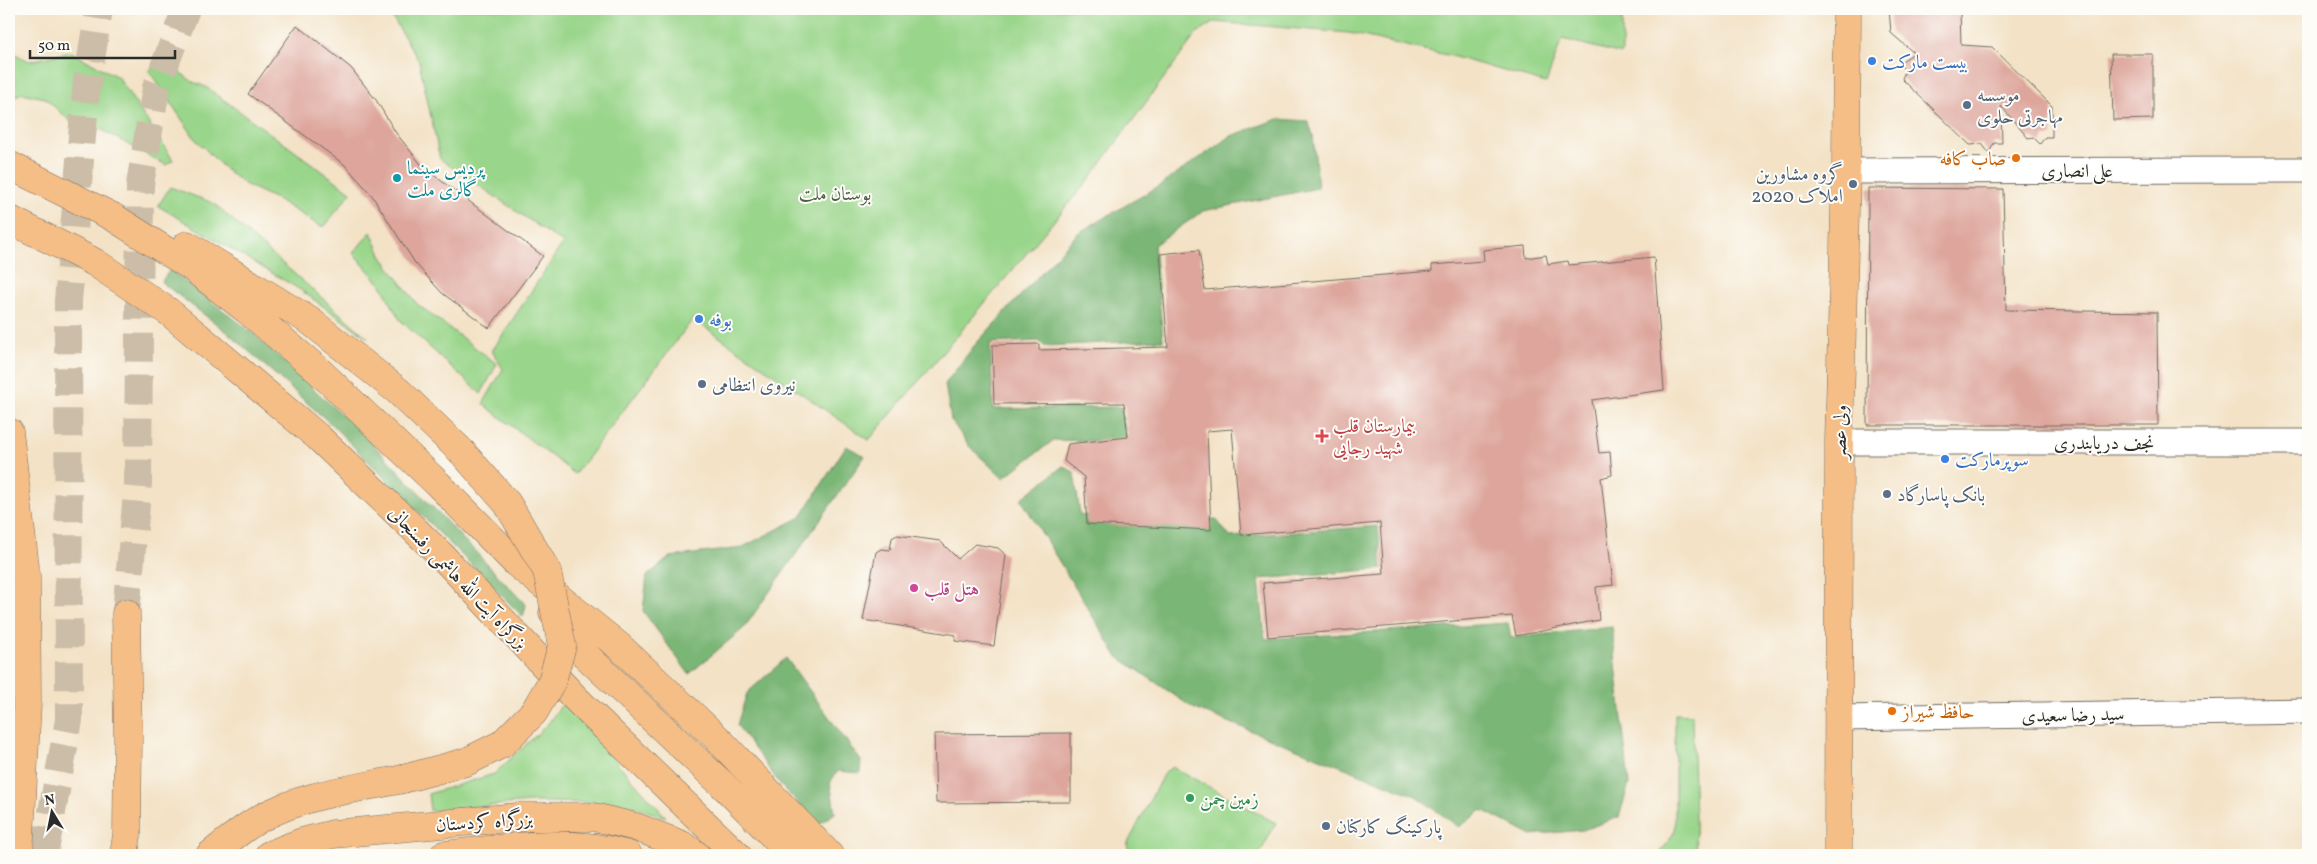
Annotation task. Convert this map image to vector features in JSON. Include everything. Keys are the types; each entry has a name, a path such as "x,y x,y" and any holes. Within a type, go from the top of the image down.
{"main road":[{"name":"ولی عصر","path":"1838,855 1839,442 1846,171 1847,9"},
{"path":"9,165 113,217 190,266 247,310 318,370 438,484 516,563 620,647 718,738 829,855"},
{"path":"113,217 179,241 310,321 398,391 461,451 507,502 548,571 562,646 552,681 534,712 502,744 466,762 403,779 324,795 289,805 260,819 210,855"},
{"name":"بزرگراه آیت الله هاشمی رفسنجانی","path":"9,219 94,262 169,312 325,443 442,556 575,698 737,855"},
{"path":"9,432 26,575 27,703 19,855"},
{"path":"9,558 27,703"},
{"path":"516,563 579,649 723,785 792,855"},
{"path":"124,855 127,835 128,750 126,613"},
{"name":"بزرگراه کردستان","path":"269,855 302,842 333,834 518,817 594,817 636,827 682,845 696,855"},
{"path":"444,855 518,847 566,846 614,851 628,855"}],"street":[{"name":"علی انصاری","path":"1846,171 2308,170"},
{"name":"نجف دریابندری","path":"1839,442 2308,442"},
{"name":"سید رضا سعیدی","path":"1838,718 2308,711"}],"green space":[{"name":"بوستان ملت","path":"370,9 1669,9 1622,11 1622,54 1562,39 1546,83 1451,56 1349,33 1214,22 1197,33 1091,177 869,440 693,319 575,474 483,404 503,369 492,351 563,243 440,159 419,61 393,18"},
{"path":"9,51 29,61 71,52 118,77 173,160 166,165 100,129 73,124 45,98 22,93 9,99"},
{"path":"162,59 193,82 206,87 351,192 325,226 320,226 278,200 246,185 227,171 196,140 149,71"},
{"path":"1278,119 1308,121 1313,135 1318,188 1203,211 1154,245 1163,340 1044,346 1039,341 990,343 993,409 1121,407 1127,442 1054,440 1003,478 969,446 951,420 945,384 974,346 1078,233 1159,186 1231,136"},
{"path":"170,187 213,203 368,338 299,289 158,206"},
{"path":"371,232 382,257 417,304 497,364 481,394 400,320 381,285 353,253"},
{"path":"170,270 253,333 368,439 526,605 523,617 331,424 227,332 161,282"},
{"path":"846,446 865,456 744,628 689,674 643,611 647,576 670,557 741,548 801,517"},
{"path":"1063,466 1074,472 1080,515 1216,519 1230,537 1378,526 1382,569 1259,579 1265,639 1508,623 1511,638 1612,627 1629,784 1619,817 1583,830 1530,835 1482,810 1459,827 1416,796 1193,708 1117,656 1021,499"},
{"path":"786,658 861,761 860,773 838,771 830,782 835,813 819,824 783,788 737,725 747,693"},
{"path":"563,703 666,817 619,803 531,802 430,811 428,794 494,774 547,725"},
{"path":"1675,714 1692,715 1696,855 1659,855 1675,831"},
{"name":"زمین چمن","path":"1172,767 1276,823 1259,855 1135,855 1130,853 1127,845 1164,773"}],"building":[{"path":"1889,9 1960,9 1961,45 1992,47 2052,106 2052,137 2045,137 2040,144 2033,137 2028,138 2001,106 2002,143 1994,143 1989,153 1982,144 1970,145 1902,79 1905,71 1899,63 1914,53 1891,33"},
{"name":"پردیس سینما گالری ملت","path":"297,25 351,68 376,100 396,133 424,168 543,256 489,328 442,293 415,263 371,194 345,165 248,94"},
{"path":"2111,54 2153,54 2153,119 2113,120"},
{"path":"1868,188 2003,189 2006,310 2157,312 2158,425 1867,425"},
{"path":"1525,246 1526,258 1546,255 1548,264 1568,261 1569,265 1654,257 1664,390 1592,400 1599,453 1610,452 1612,475 1601,478 1613,585 1596,587 1599,620 1516,636 1512,616 1268,637 1263,583 1384,574 1380,523 1241,535 1232,429 1207,431 1211,530 1087,524 1084,477 1064,461 1068,444 1128,437 1124,403 994,404 992,345 1039,344 1039,350 1168,347 1160,254 1199,250 1205,290 1432,271 1432,265 1484,261 1483,250"},
{"name":"هتل قلب","path":"897,535 940,541 958,559 975,544 998,548 1006,555 994,646 955,641 956,635 863,620 876,552 881,549 890,550 892,538"},
{"path":"1071,733 1071,802 936,803 934,734"}],"tunnel":[{"path":"44,855 69,720 68,301 86,90 99,9"},
{"path":"126,613 138,483 140,185 156,88 186,9"}],"place":[{"name":"بیست مارکت","path":"1872,61"},
{"name":"موسسه مهاجرتی حلوی","path":"1967,105"},
{"name":"صاب کافه","path":"2016,158"},
{"name":"پردیس سینما گالری ملت","path":"397,178"},
{"name":"گروه مشاورین املاک 2020","path":"1853,184"},
{"name":"بوفه","path":"699,319"},
{"name":"نیروی انتظامی","path":"702,384"},
{"name":"بیمارستان قلب شهید رجایی","path":"1322,436"},
{"name":"سوپرمارکت","path":"1945,459"},
{"name":"بانک پاسارگاد","path":"1887,494"},
{"name":"هتل قلب","path":"914,588"},
{"name":"حافظ شیراز","path":"1892,711"},
{"name":"زمین چمن","path":"1190,798"},
{"name":"پارکینگ کارکنان","path":"1326,826"}]}
